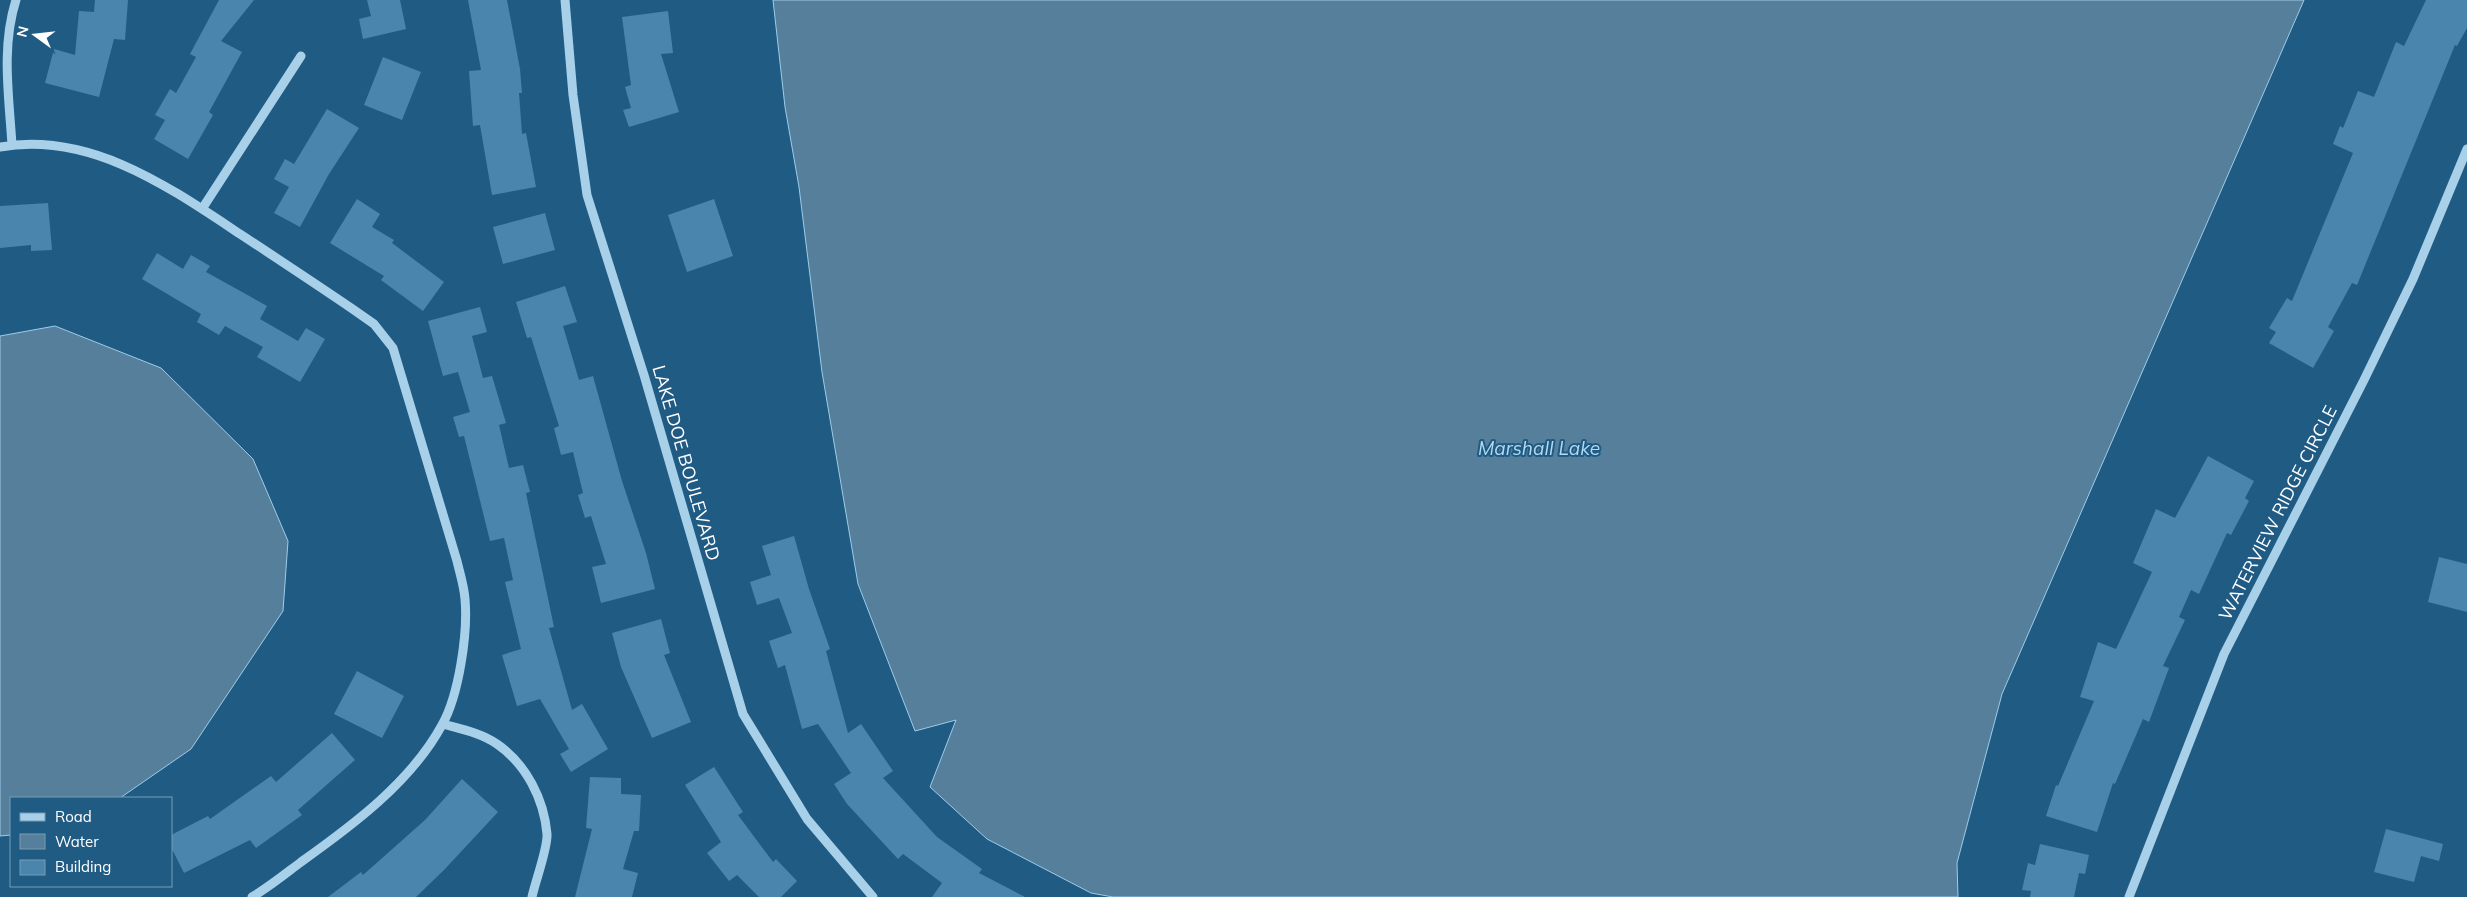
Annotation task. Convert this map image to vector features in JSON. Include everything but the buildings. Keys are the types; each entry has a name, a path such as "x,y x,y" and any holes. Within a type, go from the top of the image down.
{"street":[{"path":"12,145 6,56 9,22 16,0"},
{"name":"LAKE DOE BOULEVARD","path":"565,0 573,95 587,195 644,375 743,714 807,819 867,895"},
{"path":"202,209 302,56"},
{"path":"0,147 57,144 125,164 202,209 374,324 393,348 457,562 465,597 466,621 464,644 456,683 443,724 424,753 373,807 339,835 252,897"},
{"name":"WATERVIEW RIDGE CIRCLE","path":"2130,897 2224,654 2364,380 2409,287 2467,149"},
{"path":"443,724 471,731 496,743 518,762 533,783 547,836 532,897"}],"water":[{"name":"Marshall Lake","path":"773,0 2304,0 2002,694 1957,863 1958,897 1113,897 1091,893 987,839 930,787 956,720 915,731 858,584 822,372 799,187 785,107"},
{"path":"55,326 161,368 253,459 288,541 283,611 191,749 121,797 10,797 10,835 0,836 0,336"}]}
